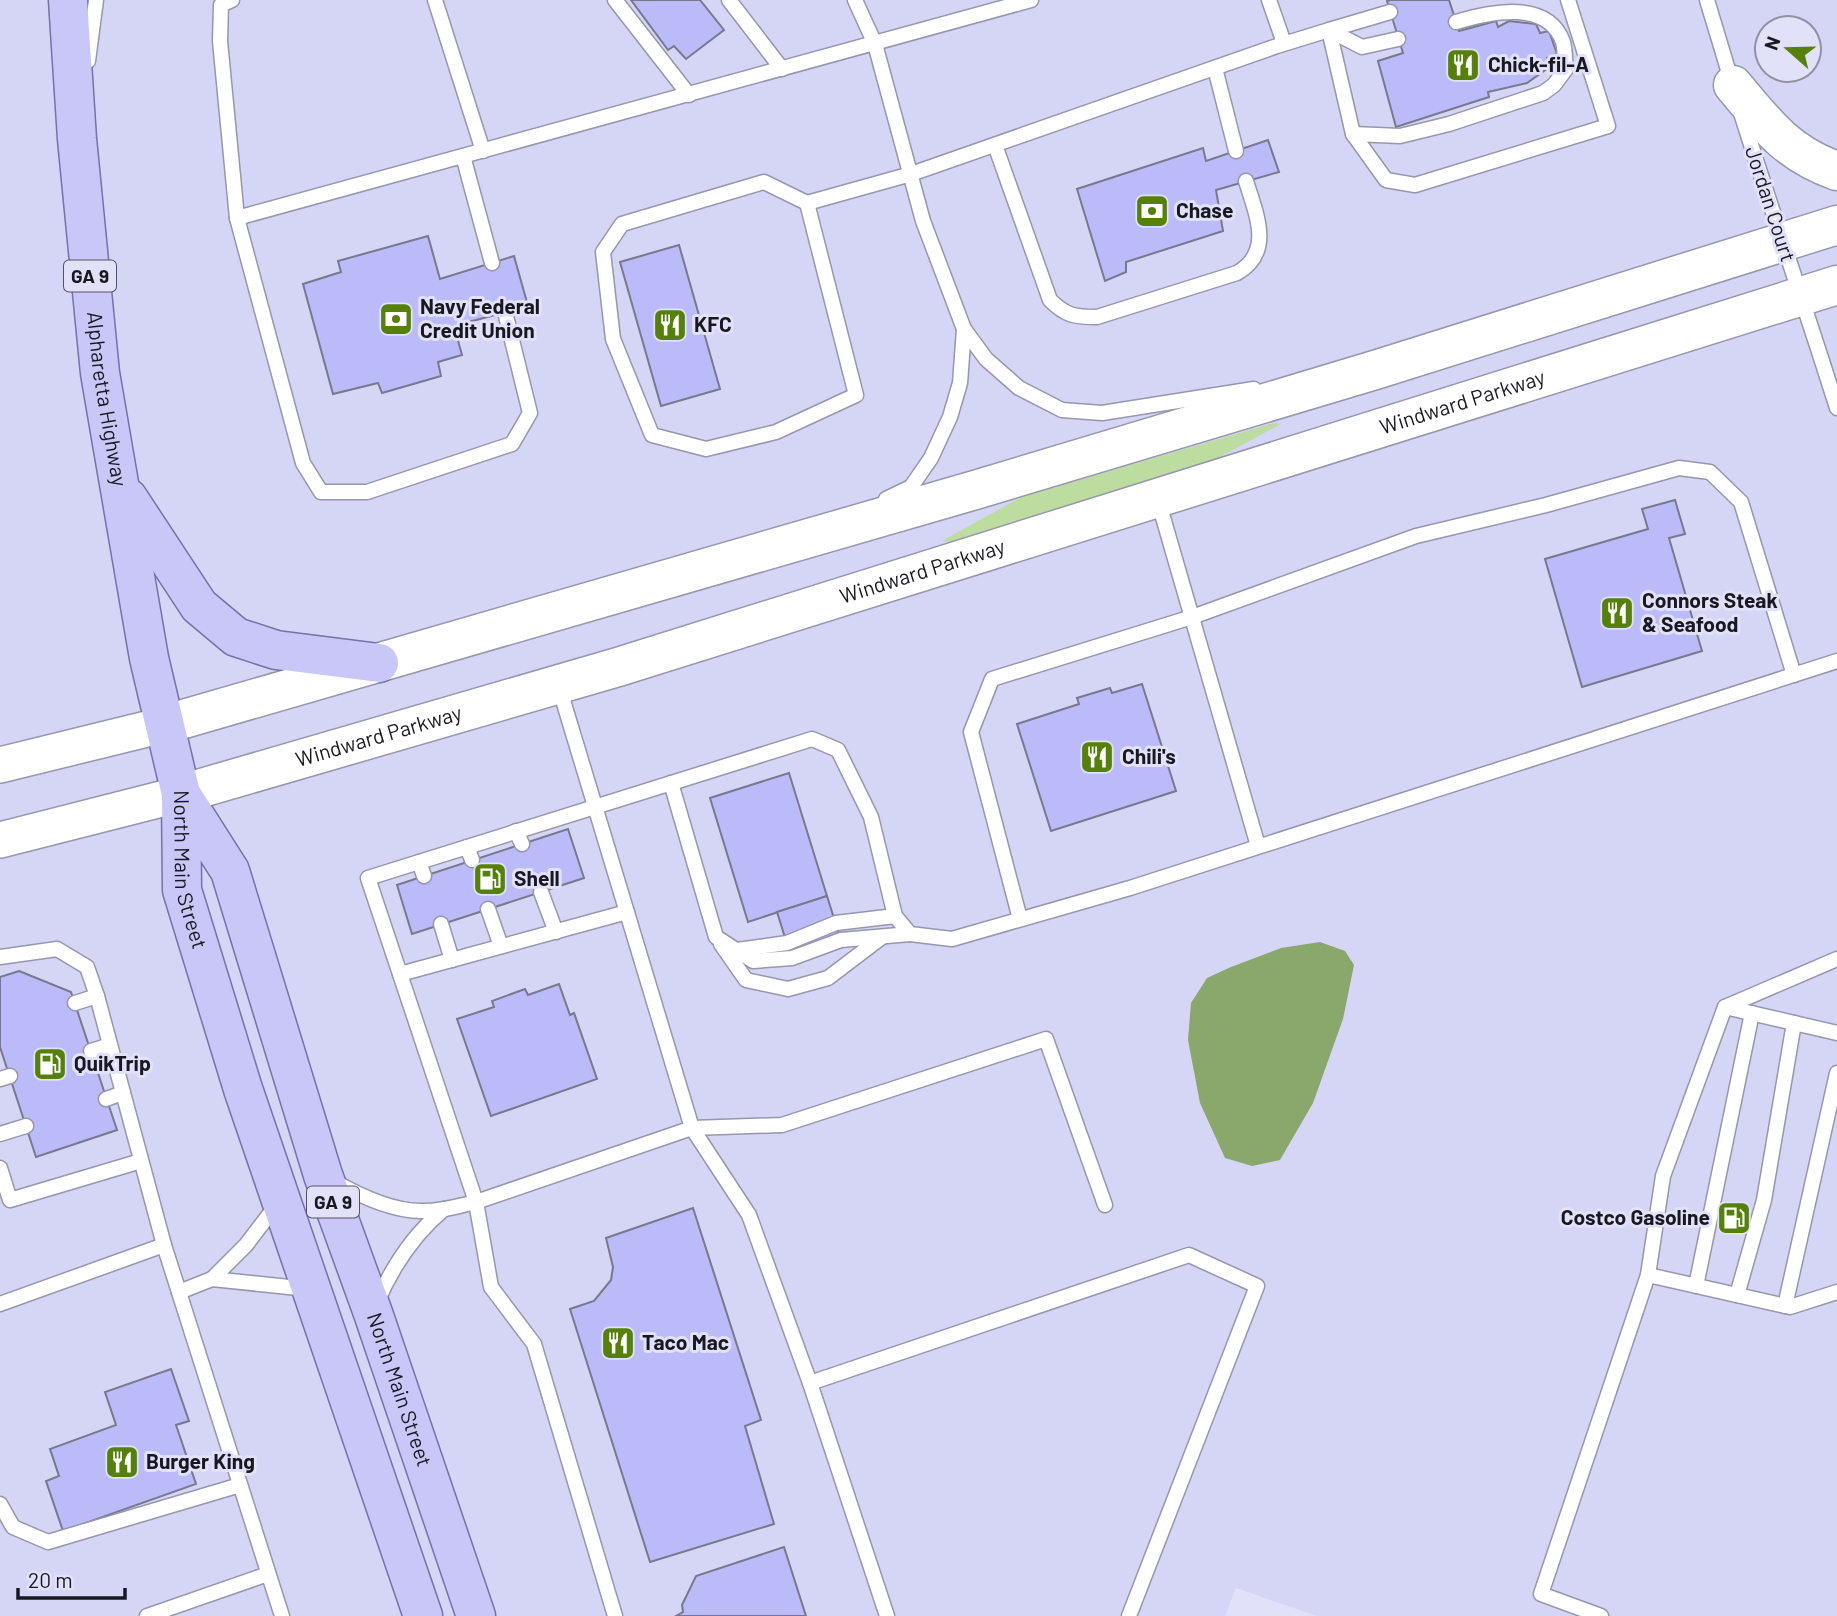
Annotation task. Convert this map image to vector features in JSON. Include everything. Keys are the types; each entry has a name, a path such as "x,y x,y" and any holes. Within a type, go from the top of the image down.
{"main road":[{"name":"Alpharetta Highway","path":"73,4 77,139 100,373 163,725 180,794"},
{"path":"1732,85 1776,136 1816,163 1837,170"},
{"path":"163,725 803,540 1375,370 1837,225"},
{"name":"Windward Parkway","path":"180,794 558,684 1158,499 1819,290"},
{"path":"118,482 199,606 236,637 276,650 379,663"},
{"name":"North Main Street","path":"180,794 230,872 323,1175 476,1616"},
{"name":"North Main Street","path":"180,794 183,890 243,1089 423,1616"}],"street":[{"path":"0,765 163,725"},
{"name":"Windward Parkway","path":"0,840 180,794"}],"lane":[{"path":"232,0 220,5 220,41 237,218 303,463 321,492 367,492 512,444 530,413 505,312"},
{"path":"435,0 483,150"},
{"path":"615,0 689,95"},
{"path":"729,0 782,69"},
{"path":"855,0 875,44 923,221 964,328 986,359 1019,388 1062,410 1101,413 1375,370"},
{"path":"237,218 1031,0"},
{"path":"1269,0 1284,43"},
{"path":"1329,30 1353,134 1386,180 1415,185 1608,126 1568,0"},
{"name":"Jordan Court","path":"1707,0 1781,243 1819,290 1837,408"},
{"path":"1353,134 1401,136 1449,124 1543,93 1566,69 1562,40 1550,17 1536,8 1513,5 1456,22"},
{"path":"807,203 856,395 776,432 706,449 652,435 613,339 603,252 622,224 764,182 807,203 911,174 1284,43 1390,12"},
{"path":"1329,30 1362,47 1398,39"},
{"path":"1215,68 1236,151"},
{"path":"995,145 1050,300 1061,312 1078,317 1097,317 1237,273 1250,265 1256,254 1260,228 1246,181"},
{"path":"463,156 492,263"},
{"path":"803,540 911,487 931,458 950,417 960,383 964,328"},
{"path":"1020,919 971,732 992,679 1192,617 1416,536 1546,505 1679,468 1710,472 1741,502 1794,675"},
{"path":"1158,499 1258,846"},
{"path":"716,937 753,961 792,958 841,940 910,934 952,939 1258,846 1837,661"},
{"path":"558,684 692,1128 749,1215 810,1383 887,1616"},
{"path":"615,1616 534,1344 491,1287 476,1202 368,878 419,862 470,853 519,838 595,807 812,739 838,750 871,817 895,916 910,934"},
{"path":"671,783 716,937 746,980 789,989 828,978 883,937"},
{"path":"419,862 424,876"},
{"path":"541,891 556,932"},
{"path":"488,909 501,946"},
{"path":"400,974 627,912"},
{"path":"737,950 787,943 836,923 895,916"},
{"path":"441,924 452,960"},
{"path":"0,957 57,949 87,967 164,1245 282,1616"},
{"path":"1601,1616 1541,1594 1648,1275 1663,1176 1725,1007 1837,959"},
{"path":"75,1003 97,996"},
{"path":"1725,1007 1837,1033"},
{"path":"1696,1286 1752,1013"},
{"path":"1737,1295 1764,1200 1794,1023"},
{"path":"323,1175 341,1185 400,1208 421,1212 444,1209 476,1202 692,1128 782,1125 1046,1039 1105,1205"},
{"path":"90,1051 110,1045"},
{"path":"1785,1306 1837,1073"},
{"path":"106,1099 123,1093"},
{"path":"0,1134 26,1126"},
{"path":"0,1168 10,1200 141,1161"},
{"path":"179,1292 212,1279 246,1245 281,1199"},
{"path":"373,1313 385,1283 403,1253 424,1226 444,1209"},
{"path":"0,1304 164,1245"},
{"path":"810,1383 1188,1255 1257,1286 1129,1616"},
{"path":"1648,1275 1790,1307 1837,1292"},
{"path":"212,1279 312,1289"},
{"path":"0,1504 13,1527 48,1542 240,1485"},
{"path":"147,1616 268,1574"}],"shaded area":[{"path":"0,0 1837,0 1837,1616 1317,1616 1236,1588 1225,1616 0,1616"},
{"path":"1274,423 1281,424 1216,459 951,542 942,541 1021,497"},
{"path":"1320,942 1345,951 1354,965 1343,1019 1313,1103 1280,1160 1252,1166 1225,1158 1200,1103 1188,1040 1191,1003 1207,978 1281,948"}],"building":[{"path":"631,0 700,0 724,30 686,59 674,46 668,50"},
{"name":"Chick-fil-A","path":"1449,0 1459,31 1496,21 1498,27 1509,21 1536,24 1540,33 1549,31 1557,54 1547,58 1548,68 1527,83 1488,92 1489,97 1396,127 1378,61 1403,53 1387,1"},
{"name":"Chase","path":"1268,140 1279,172 1216,190 1223,231 1126,262 1126,272 1105,281 1077,189 1203,148 1206,161"},
{"name":"Navy Federal Credit Union","path":"428,236 440,279 514,256 528,306 454,326 462,355 438,362 441,376 382,393 378,383 333,394 303,284 341,272 338,261"},
{"name":"KFC","path":"679,245 720,389 661,406 620,262"},
{"path":"1675,500 1685,534 1669,538 1702,651 1582,687 1545,559 1648,529 1642,509"},
{"name":"Chili's","path":"1142,684 1176,791 1051,831 1017,724 1079,704 1077,698 1110,688 1112,693"},
{"path":"789,773 827,896 748,922 710,798"},
{"path":"568,829 584,878 412,934 397,885"},
{"path":"827,896 843,947 793,963 777,912"},
{"name":"QuikTrip","path":"19,971 71,992 117,1130 36,1157 0,1047 0,977"},
{"path":"559,984 570,1015 574,1013 597,1079 491,1116 457,1019 494,1007 492,1001 525,989 528,995"},
{"path":"693,1208 761,1420 745,1426 774,1524 650,1562 570,1309 594,1301 611,1280 613,1267 606,1238"},
{"name":"Burger King","path":"171,1369 189,1421 176,1425 196,1484 63,1531 46,1481 59,1476 50,1449 116,1425 105,1392"},
{"path":"784,1547 806,1616 676,1616 683,1612 682,1605 696,1576"}],"place":[{"name":"Chick-fil-A","path":"1463,65"},
{"name":"Chase","path":"1152,211"},
{"name":"Navy Federal Credit Union","path":"396,319"},
{"name":"KFC","path":"670,325"},
{"name":"Connors Steak & Seafood","path":"1617,613"},
{"name":"Chili's","path":"1097,757"},
{"name":"Shell","path":"490,879"},
{"name":"QuikTrip","path":"50,1064"},
{"name":"Costco Gasoline","path":"1734,1218"},
{"name":"Taco Mac","path":"618,1343"},
{"name":"Burger King","path":"122,1462"}]}
